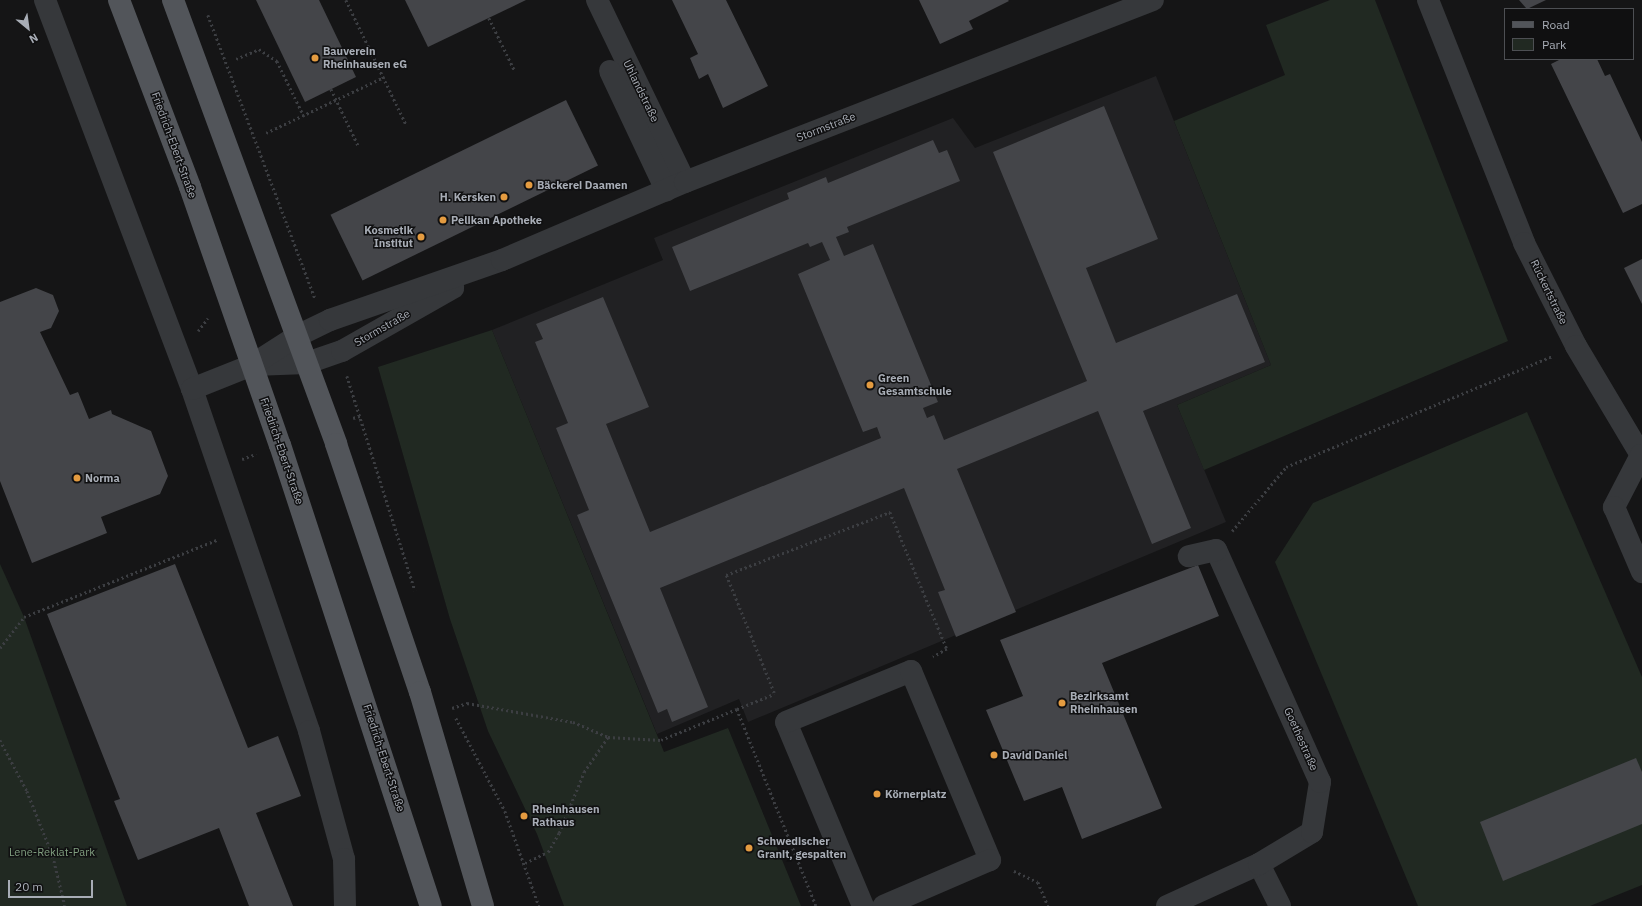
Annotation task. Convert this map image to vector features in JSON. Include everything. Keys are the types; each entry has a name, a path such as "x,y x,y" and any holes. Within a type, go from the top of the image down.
{"main road":[{"name":"Friedrich-Ebert-Straße","path":"119,0 252,365 351,656 431,906"},
{"path":"173,0 307,363 420,692 483,906"}],"street":[{"path":"45,0 192,389 309,731 344,860 345,906"},
{"name":"Uhlandstraße","path":"597,0 675,186"},
{"name":"Stormstraße","path":"192,389 252,365 297,336 330,320 502,260 675,186 1152,0"},
{"name":"Rückertstraße","path":"1428,0 1524,243 1576,346 1641,455 1614,507 1642,572"},
{"path":"610,71 675,186"},
{"name":"Stormstraße","path":"252,365 307,363 342,351 502,260"},
{"path":"1189,556 1216,550"},
{"name":"Goethestraße","path":"1166,906 1259,864 1312,832 1320,782 1216,550"},
{"path":"863,906 786,722 911,670 990,860 883,906"},
{"path":"1259,864 1280,906"}],"path":[{"path":"346,0 406,124"},
{"path":"205,7 305,275 330,320"},
{"path":"489,18 515,71"},
{"path":"236,59 259,49 277,61 304,116"},
{"path":"266,133 384,77"},
{"path":"331,89 359,147"},
{"path":"1216,550 1286,467 1576,346"},
{"path":"342,351 416,595"},
{"path":"774,694 726,575 890,512 947,649 911,670"},
{"path":"0,648 24,616 240,531"},
{"path":"448,700 505,812 525,863 539,906"},
{"path":"451,708 467,703 573,722 608,737 661,740 737,709 816,906"},
{"path":"525,863 548,852 560,833 584,772 608,737"},
{"path":"0,740 27,791 53,856 65,906"},
{"path":"990,860 1038,882 1048,906"}],"shaded area":[{"name":"Green Gesamtschule","path":"1156,76 1271,365 1177,405 1226,522 748,722 739,699 657,734 492,330 663,260 654,238 953,118 975,148"}],"green space":[{"path":"1330,0 1375,0 1508,341 1204,470 1177,405 1271,365 1174,121 1285,75 1266,25"},
{"path":"492,330 664,752 728,728 801,906 564,906 537,834 488,731 450,619 378,367"},
{"path":"1527,412 1642,677 1642,885 1590,906 1418,906 1275,562 1313,503"},
{"name":"Lene-Reklat-Park","path":"0,564 24,617 127,906 0,906"}],"building":[{"name":"Bauverein Rheinhausen eG","path":"256,0 319,0 356,77 305,102"},
{"path":"405,0 526,0 428,47"},
{"path":"672,0 726,0 768,86 723,108 708,74 699,79 690,58 698,54"},
{"path":"919,0 1009,1 969,21 973,29 940,44"},
{"path":"1519,0 1546,0 1529,8 1526,8"},
{"path":"1559,60 1597,60 1605,76 1610,74 1642,142 1642,204 1623,213 1551,64"},
{"path":"566,100 598,166 363,280 331,215"},
{"path":"1104,106 1158,239 1086,268 1116,343 1237,294 1265,362 1143,411 1191,528 1152,544 1098,411 957,469 1016,612 956,637 938,592 945,590 904,488 660,588 708,707 672,722 667,709 658,713 577,515 589,510 556,428 568,423 535,342 543,339 536,324 603,297 649,407 606,424 650,532 881,438 877,427 863,432 798,274 830,260 822,242 810,247 808,243 690,291 672,247 789,199 787,193 826,177 828,183 933,140 939,153 947,150 960,181 847,227 849,232 836,237 844,256 873,244 938,402 923,408 927,418 934,415 944,440 1087,381 993,152"},
{"path":"1642,259 1642,304 1624,268"},
{"path":"36,288 53,295 59,311 51,328 40,332 70,395 78,392 89,419 111,410 112,414 151,431 168,476 160,494 101,517 107,533 32,563 0,481 0,302"},
{"path":"175,564 248,748 278,736 301,796 256,813 293,906 249,906 219,828 138,860 114,801 120,799 47,614"},
{"name":"Bezirksamt Rheinhausen","path":"1198,565 1219,616 1102,663 1162,808 1082,839 1062,787 1024,801 986,710 1023,696 1000,640"},
{"path":"1636,758 1642,772 1642,824 1503,881 1480,822"}],"place":[{"name":"Bauverein Rheinhausen eG","path":"315,58"},
{"name":"Bäckerei Daamen","path":"529,185"},
{"name":"H. Kersken","path":"504,197"},
{"name":"Pelikan Apotheke","path":"443,220"},
{"name":"Kosmetik Institut","path":"421,237"},
{"name":"Green Gesamtschule","path":"870,385"},
{"name":"Norma","path":"77,478"},
{"name":"Bezirksamt Rheinhausen","path":"1062,703"},
{"name":"David Daniel","path":"994,755"},
{"name":"Körnerplatz","path":"877,794"},
{"name":"Rheinhausen Rathaus","path":"524,816"},
{"name":"Schwedischer Granit, gespalten","path":"749,848"}]}
